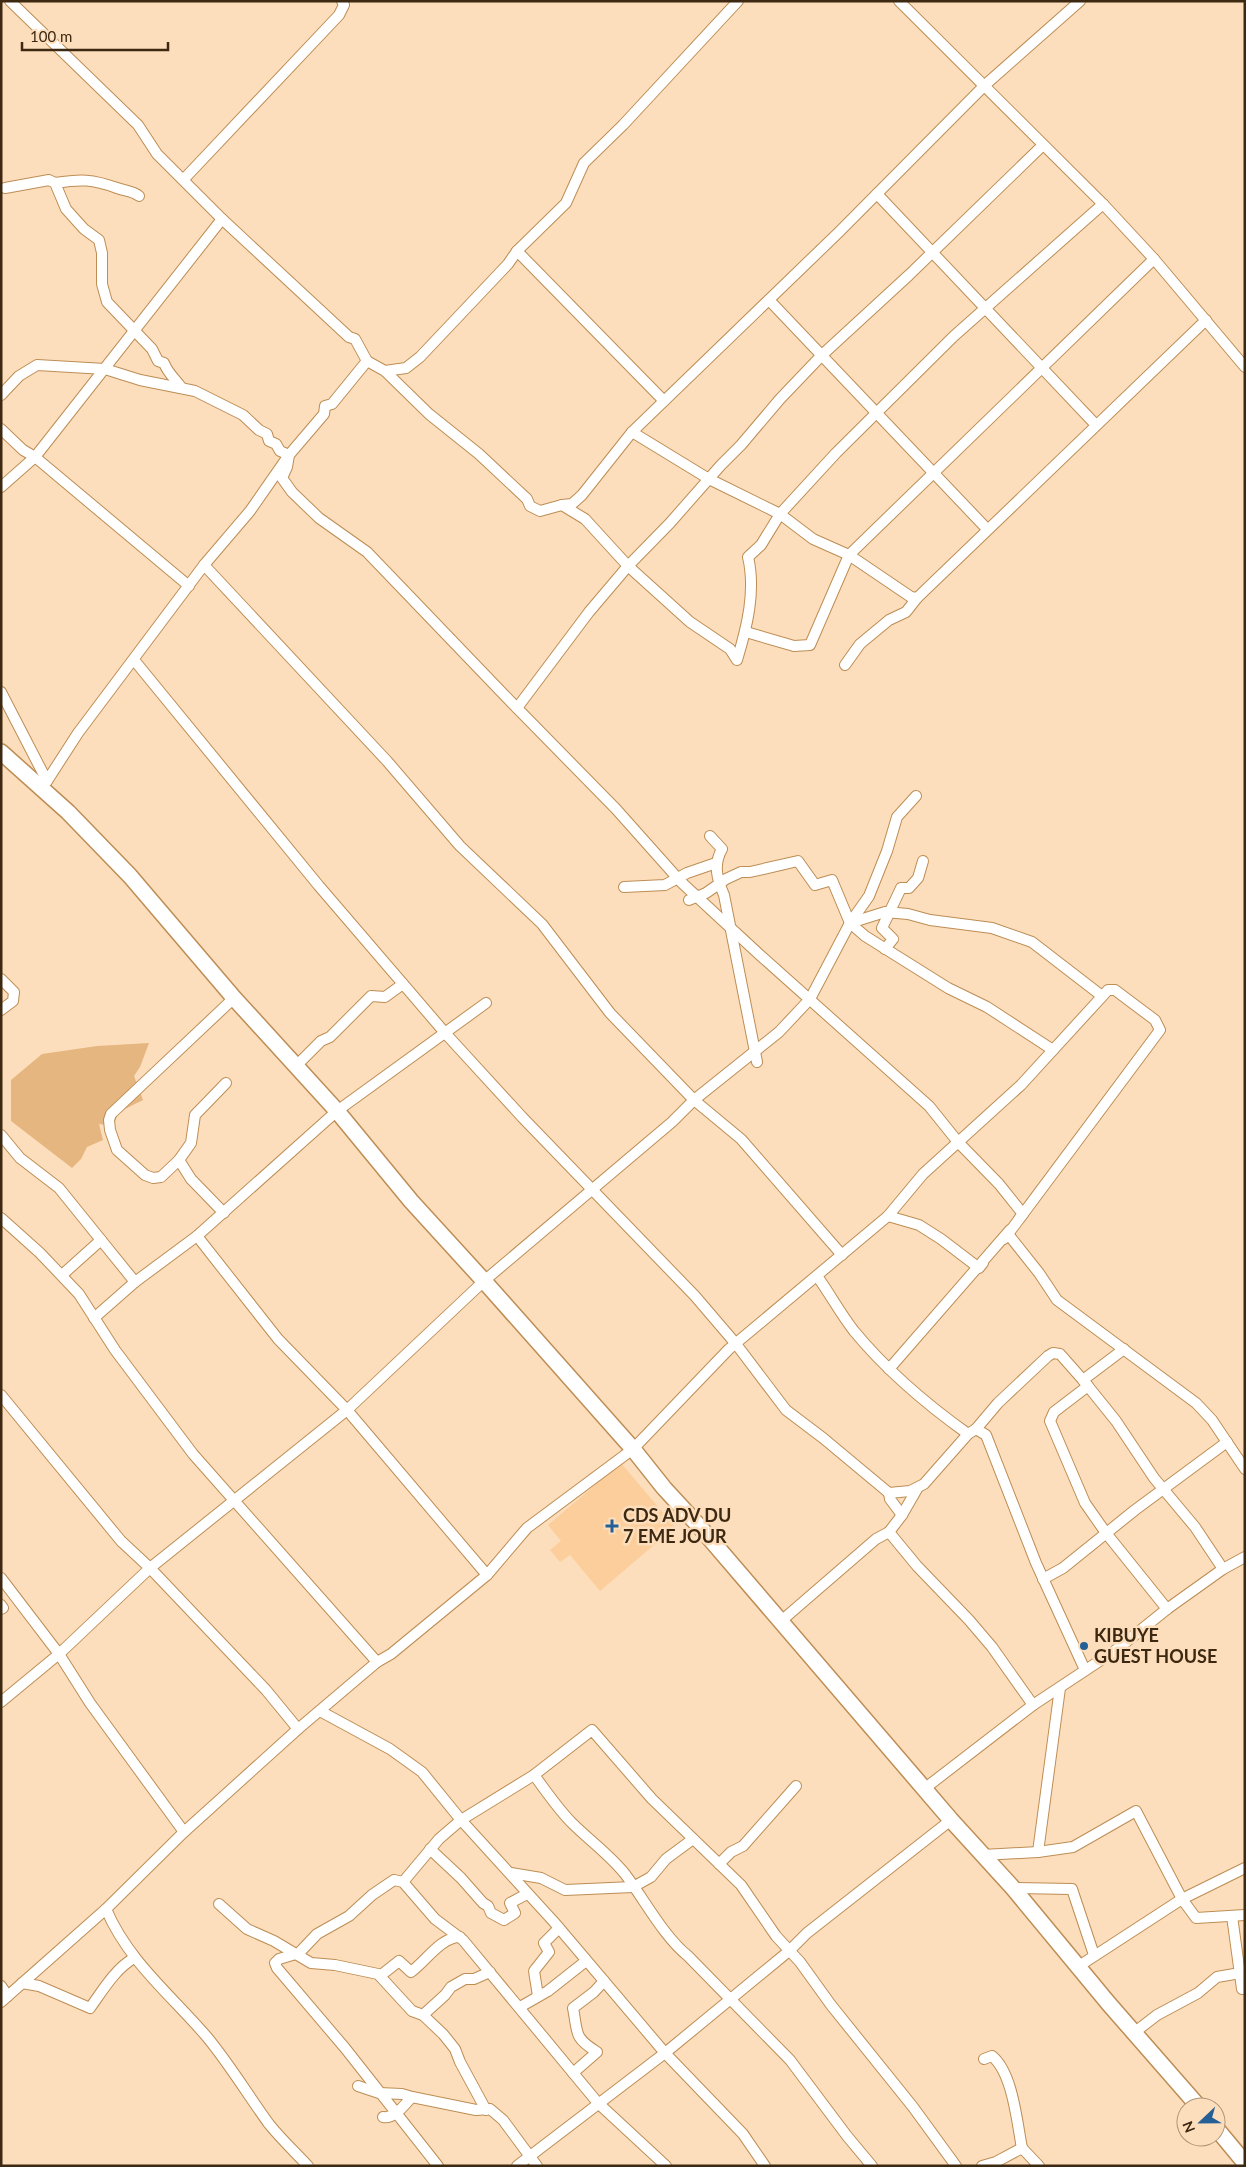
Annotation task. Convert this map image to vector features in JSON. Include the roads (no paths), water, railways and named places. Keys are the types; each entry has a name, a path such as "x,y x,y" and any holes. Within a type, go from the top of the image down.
{"highway":[{"path":"1,752 44,784 68,812 130,876 234,998 337,1111 411,1201 633,1449 664,1488 700,1526 924,1789 1014,1888 1190,2097"},
{"path":"1226,2140 1245,2163"}],"street":[{"path":"10,1 138,124 157,154 222,218 349,337 355,339 367,361 385,371 429,414 479,454 527,499 530,506 540,510 572,504 582,495 632,432 877,194 985,85 1080,1"},
{"path":"184,179 339,15 344,5 342,1"},
{"path":"385,371 406,368 420,357 508,264 517,251 566,203 584,163 623,126 738,1"},
{"path":"899,1 1103,204 1154,259 1245,367"},
{"path":"517,708 590,612 628,566 646,549 780,398 822,355 1043,145"},
{"path":"5,188 49,180 55,183 80,179 105,182 139,196"},
{"path":"55,183 66,209 84,229 99,240 103,259 102,284 107,302 152,349 158,361 164,363 166,370 172,374 181,387"},
{"path":"877,194 1096,425"},
{"path":"562,505 585,519 628,566 690,622 730,649 737,660 746,632 752,575 748,557 762,545 780,514 836,453 954,336 1103,204"},
{"path":"1,487 35,457 222,218"},
{"path":"517,251 664,401"},
{"path":"746,632 794,646 810,646 849,555 1154,259"},
{"path":"769,300 987,529"},
{"path":"845,665 860,644 889,620 906,612 917,598 987,529 1206,320"},
{"path":"44,784 78,733 204,565 250,511 289,455 324,414 324,406 332,404 367,361"},
{"path":"1,394 19,376 37,365 105,369 140,380 195,391 243,415 259,430 267,434 269,441 276,444 280,451 289,455"},
{"path":"1,429 23,450 35,457 189,586"},
{"path":"632,432 709,479 780,514 813,539 849,555 911,596 917,598"},
{"path":"289,455 287,467 282,478 292,492 332,529 367,552 616,809 678,878 693,898 731,928 929,1106 958,1142 999,1184 1023,1214"},
{"path":"204,565 386,761 460,846 542,924 610,1013 694,1100 741,1139 842,1255"},
{"path":"134,660 313,879 446,1034 695,1296 736,1344 786,1410 890,1494 890,1499 902,1515"},
{"path":"1,692 44,784"},
{"path":"1,1702 59,1654 150,1568 347,1410 484,1281 672,1122 694,1100 756,1057 810,999 850,923 869,896 887,852 898,817 916,796"},
{"path":"710,836 722,849 716,863 719,884 724,895 756,1057"},
{"path":"693,898 741,872 750,872 798,861 815,885 832,880 850,923 885,949 948,988 987,1007 1053,1050"},
{"path":"885,949 893,939 882,928 888,912 901,888 909,888 918,878 923,861"},
{"path":"624,887 665,885 716,863"},
{"path":"850,923 888,912 908,914 930,920 992,928 1032,942 1102,996"},
{"path":"1,979 14,992 13,1001 1,1010"},
{"path":"296,1066 321,1041 330,1037 371,996 385,997 402,984"},
{"path":"1,1986 5,1999 106,1909 184,1832 298,1729 377,1662 391,1654 487,1575 527,1528 633,1449 736,1344 888,1216 923,1174 1021,1085 1108,990 1115,990 1160,1024 1160,1030 1008,1234 889,1369"},
{"path":"226,1084 195,1115 192,1142 179,1160 161,1177 153,1178 145,1175 117,1150 112,1140 109,1120 111,1114 234,998"},
{"path":"94,1318 135,1282 197,1236 224,1213 337,1111 446,1034 486,1003"},
{"path":"1,1135 20,1158 59,1188 135,1282"},
{"path":"179,1160 191,1179 224,1213"},
{"path":"979,1268 1023,1214"},
{"path":"888,1216 919,1225 979,1268"},
{"path":"1,1218 62,1275 79,1294 115,1350 193,1454 377,1662"},
{"path":"1008,1234 1039,1273 1057,1300 1196,1403 1244,1466"},
{"path":"197,1236 278,1339 347,1410 487,1575"},
{"path":"62,1275 101,1240"},
{"path":"816,1276 853,1329 889,1369 924,1402 972,1431 983,1432 989,1441 1043,1579 1085,1670"},
{"path":"1124,1349 1054,1412 1050,1421 1085,1503 1106,1533 1167,1609"},
{"path":"780,1622 876,1539 889,1532 902,1515 917,1489 924,1484 989,1412 1027,1374 1053,1353 1061,1354 1116,1421 1142,1462 1195,1527 1223,1569"},
{"path":"1,1395 122,1541 266,1690 298,1729"},
{"path":"1043,1579 1063,1568 1226,1442"},
{"path":"890,1494 917,1489"},
{"path":"889,1532 917,1566 980,1633 1033,1705"},
{"path":"924,1789 1033,1705 1128,1640 1223,1569 1245,1557"},
{"path":"3,1585 59,1654 90,1703 184,1832"},
{"path":"1,1605 3,1608 1,1609"},
{"path":"1038,1852 1060,1688"},
{"path":"320,1711 390,1749 422,1772 460,1820 511,1873 665,2053 743,2134 765,2166"},
{"path":"402,1882 430,1849 460,1820 534,1775 592,1730 652,1799 741,1885 776,1936 913,2107 956,2166"},
{"path":"534,1775 570,1821 624,1872 676,1946 790,2060 872,2166"},
{"path":"719,1864 731,1852 743,1846 796,1786"},
{"path":"983,1854 1038,1852 1073,1847 1136,1811 1182,1899 1196,1918 1245,1915"},
{"path":"517,2166 665,2053 789,1951 806,1933 951,1820"},
{"path":"511,1873 541,1878 565,1890 633,1887 651,1878 666,1859 693,1839"},
{"path":"430,1849 488,1906 491,1913 504,1920 515,1913 510,1903 527,1894"},
{"path":"1079,1966 1182,1899 1245,1868"},
{"path":"438,2166 296,1988 277,1968 275,1963 278,1959 296,1954 316,1934 349,1916 372,1895 394,1880 402,1882 435,1919 460,1937 598,2103 666,2166"},
{"path":"1014,1888 1072,1889 1094,1955"},
{"path":"218,1904 248,1929 274,1941 311,1963 335,1965 378,1974 412,2011 423,2014 455,2049 464,2071 486,2110"},
{"path":"106,1909 134,1958 205,2035 231,2067 270,2125 308,2166"},
{"path":"1232,1916 1242,1989 1245,1988"},
{"path":"538,1996 534,1971 548,1952 544,1944 559,1928"},
{"path":"380,1976 399,1961 411,1972 424,1963 445,1941 451,1937 460,1937"},
{"path":"22,1983 39,1986 90,2008 126,1962 134,1958"},
{"path":"520,2007 548,1991 586,1961"},
{"path":"423,2014 445,1995 451,1987 465,1978 474,1979 490,1972"},
{"path":"1135,2032 1157,2015 1198,1993 1217,1978 1240,1973"},
{"path":"573,2073 597,2052 582,2043 576,2031 573,2008 594,1992 604,1981"},
{"path":"984,2059 992,2056 998,2061 1006,2080 1022,2148 1039,2166"},
{"path":"358,2086 381,2093 402,2094 476,2110 490,2110 503,2120 537,2166"},
{"path":"383,2117 388,2118 397,2113 412,2097"},
{"path":"982,2166 996,2162 1022,2148"}],"place":[{"name":"CDS ADV DU 7 EME JOUR","path":"612,1526"},
{"name":"KIBUYE GUEST HOUSE","path":"1084,1646"}]}
